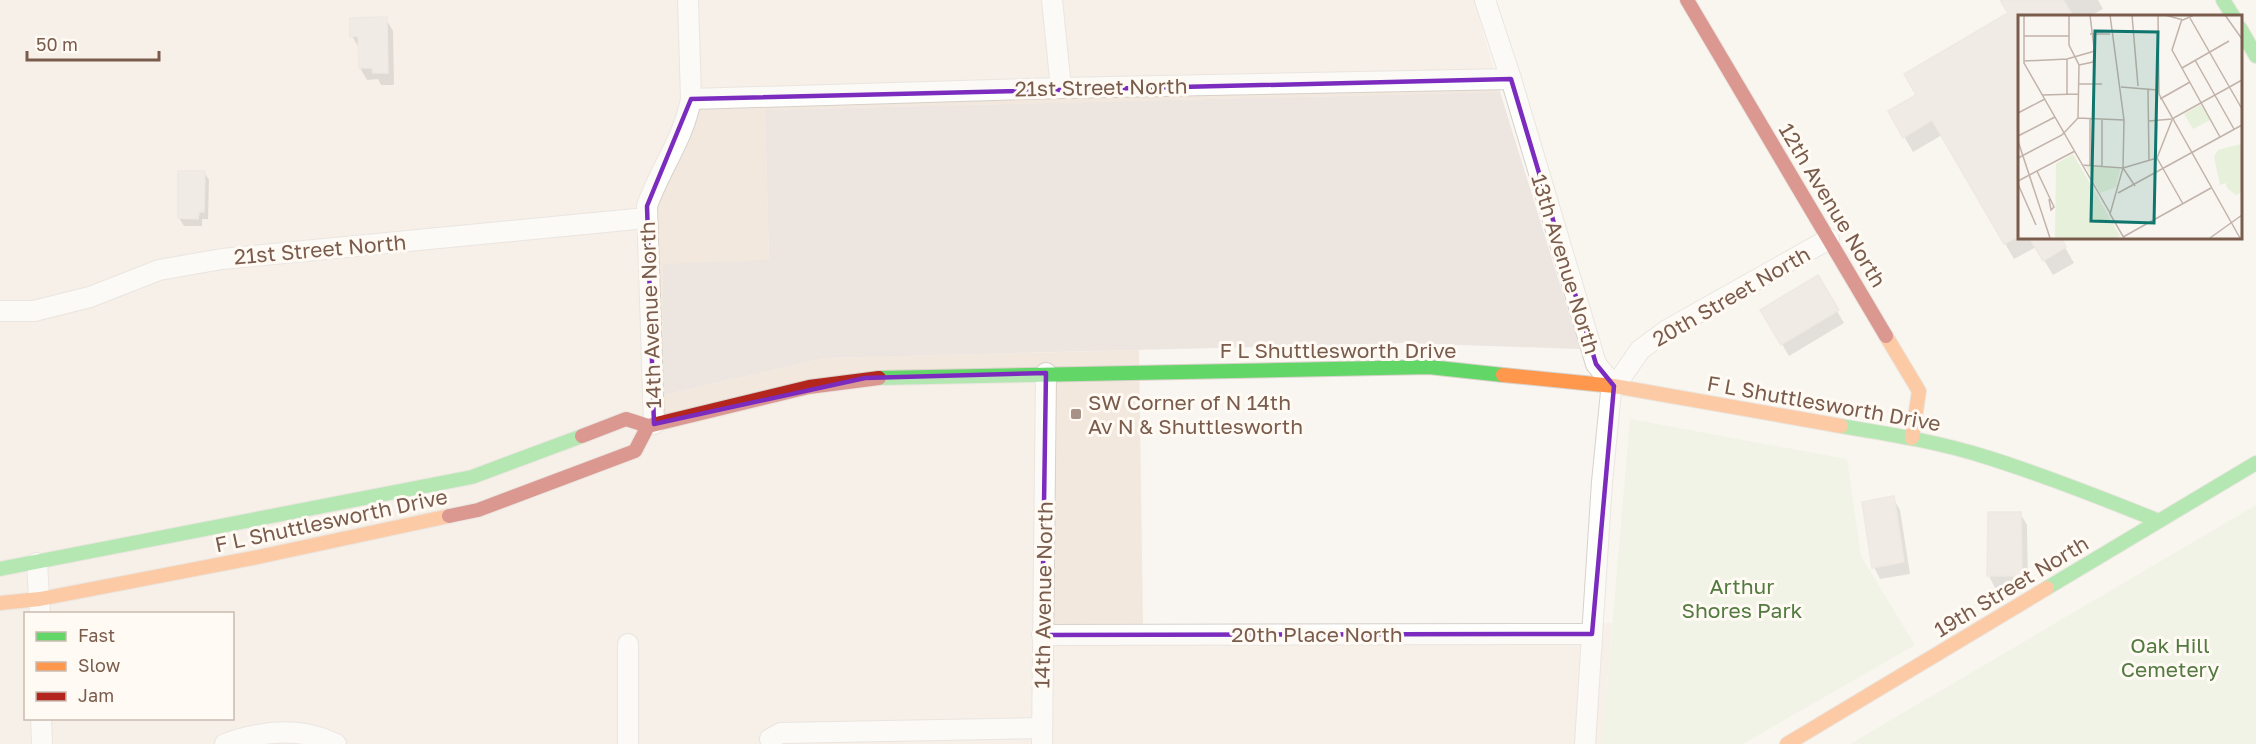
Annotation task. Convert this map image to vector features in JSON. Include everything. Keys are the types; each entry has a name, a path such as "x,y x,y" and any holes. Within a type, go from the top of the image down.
{"main road":[{"name":"12th Avenue North","path":"1687,0 1919,391 1912,438"},
{"path":"2223,0 2232,15"},
{"path":"2241,30 2256,56"},
{"name":"F L Shuttlesworth Drive","path":"0,569 472,477 626,419 651,425 809,387 865,378 1046,373 1429,368 1614,386 1912,438 1984,456 2096,495 2159,521"},
{"name":"F L Shuttlesworth Drive","path":"0,603 40,606 478,510 635,451 651,425"},
{"name":"19th Street North","path":"1787,744 2256,464"}],"street":[{"name":"14th Avenue North","path":"651,425 647,206 654,186 682,132 691,99 688,0"},
{"path":"1052,0 1061,88"},
{"name":"13th Avenue North","path":"1485,0 1511,79 1596,364 1614,386"},
{"name":"21st Street North","path":"691,99 1061,88 1511,79"},
{"name":"21st Street North","path":"0,310 34,311 90,297 159,270 222,258 646,218"},
{"name":"20th Street North","path":"1614,386 1640,350 1667,330 1829,239"},
{"name":"14th Avenue North","path":"1042,736 1046,373"},
{"path":"1585,744 1602,482 1611,392 1614,386"},
{"path":"37,562 40,606"},
{"name":"20th Place North","path":"1042,635 1592,634"},
{"path":"628,644 628,744"},
{"path":"41,720 42,744"},
{"path":"231,743 276,732 303,732 336,744"},
{"path":"770,738 781,733 1042,736"}],"highlighted area":[{"path":"1511,79 1596,364 1614,386 1592,634 1042,635 1046,373 865,378 654,424 647,206 691,99"}],"shaded area":[{"path":"0,0 1474,0 1500,92 765,110 769,260 663,395 825,358 1139,350 1143,624 1612,623 1602,744 0,744"},
{"path":"1500,92 1580,349 1405,343 825,358 663,395 663,264 769,260 765,110"}],"green space":[{"name":"Arthur Shores Park","path":"1630,419 1847,459 1861,556 1915,645 1743,744 1602,744"},
{"name":"Oak Hill Cemetery","path":"2256,505 2256,744 1850,744"}],"building":[{"path":"2000,0 2063,0 2072,15 2018,15 2018,237 2004,244 1932,120 1903,138 1888,111 1916,95 1904,74 2008,13"},
{"path":"387,17 388,73 373,73 372,68 359,68 358,36 350,37 350,18"},
{"path":"178,171 205,171 204,212 199,212 198,219 178,218"},
{"path":"2030,238 2062,238 2066,247 2043,261"},
{"path":"1818,275 1839,310 1781,345 1760,310"},
{"path":"1894,496 1904,562 1872,568 1862,502"},
{"path":"1988,512 2021,512 2022,576 1987,576"}],"traffic: fast":[{"path":"2223,0 2232,15"},
{"path":"2241,30 2256,56"},
{"path":"879,378 1429,367 1503,375"},
{"path":"1841,426 1914,439 1968,452 2051,479 2159,521"},
{"path":"0,569 472,477 582,436"},
{"path":"2047,588 2256,463"}],"traffic: slow":[{"path":"1886,336 1919,391 1912,438"},
{"path":"1503,375 1614,386 1841,426"},
{"path":"0,603 40,599 258,557 449,516"},
{"path":"1787,744 2047,588"}],"traffic: jam":[{"path":"1687,0 1886,336"},
{"path":"582,436 626,419 648,426 809,387 879,378"},
{"path":"449,516 478,510 635,451 648,426"}],"place":[{"name":"SW Corner of N 14th Av N & Shuttlesworth","path":"1076,414"}]}
